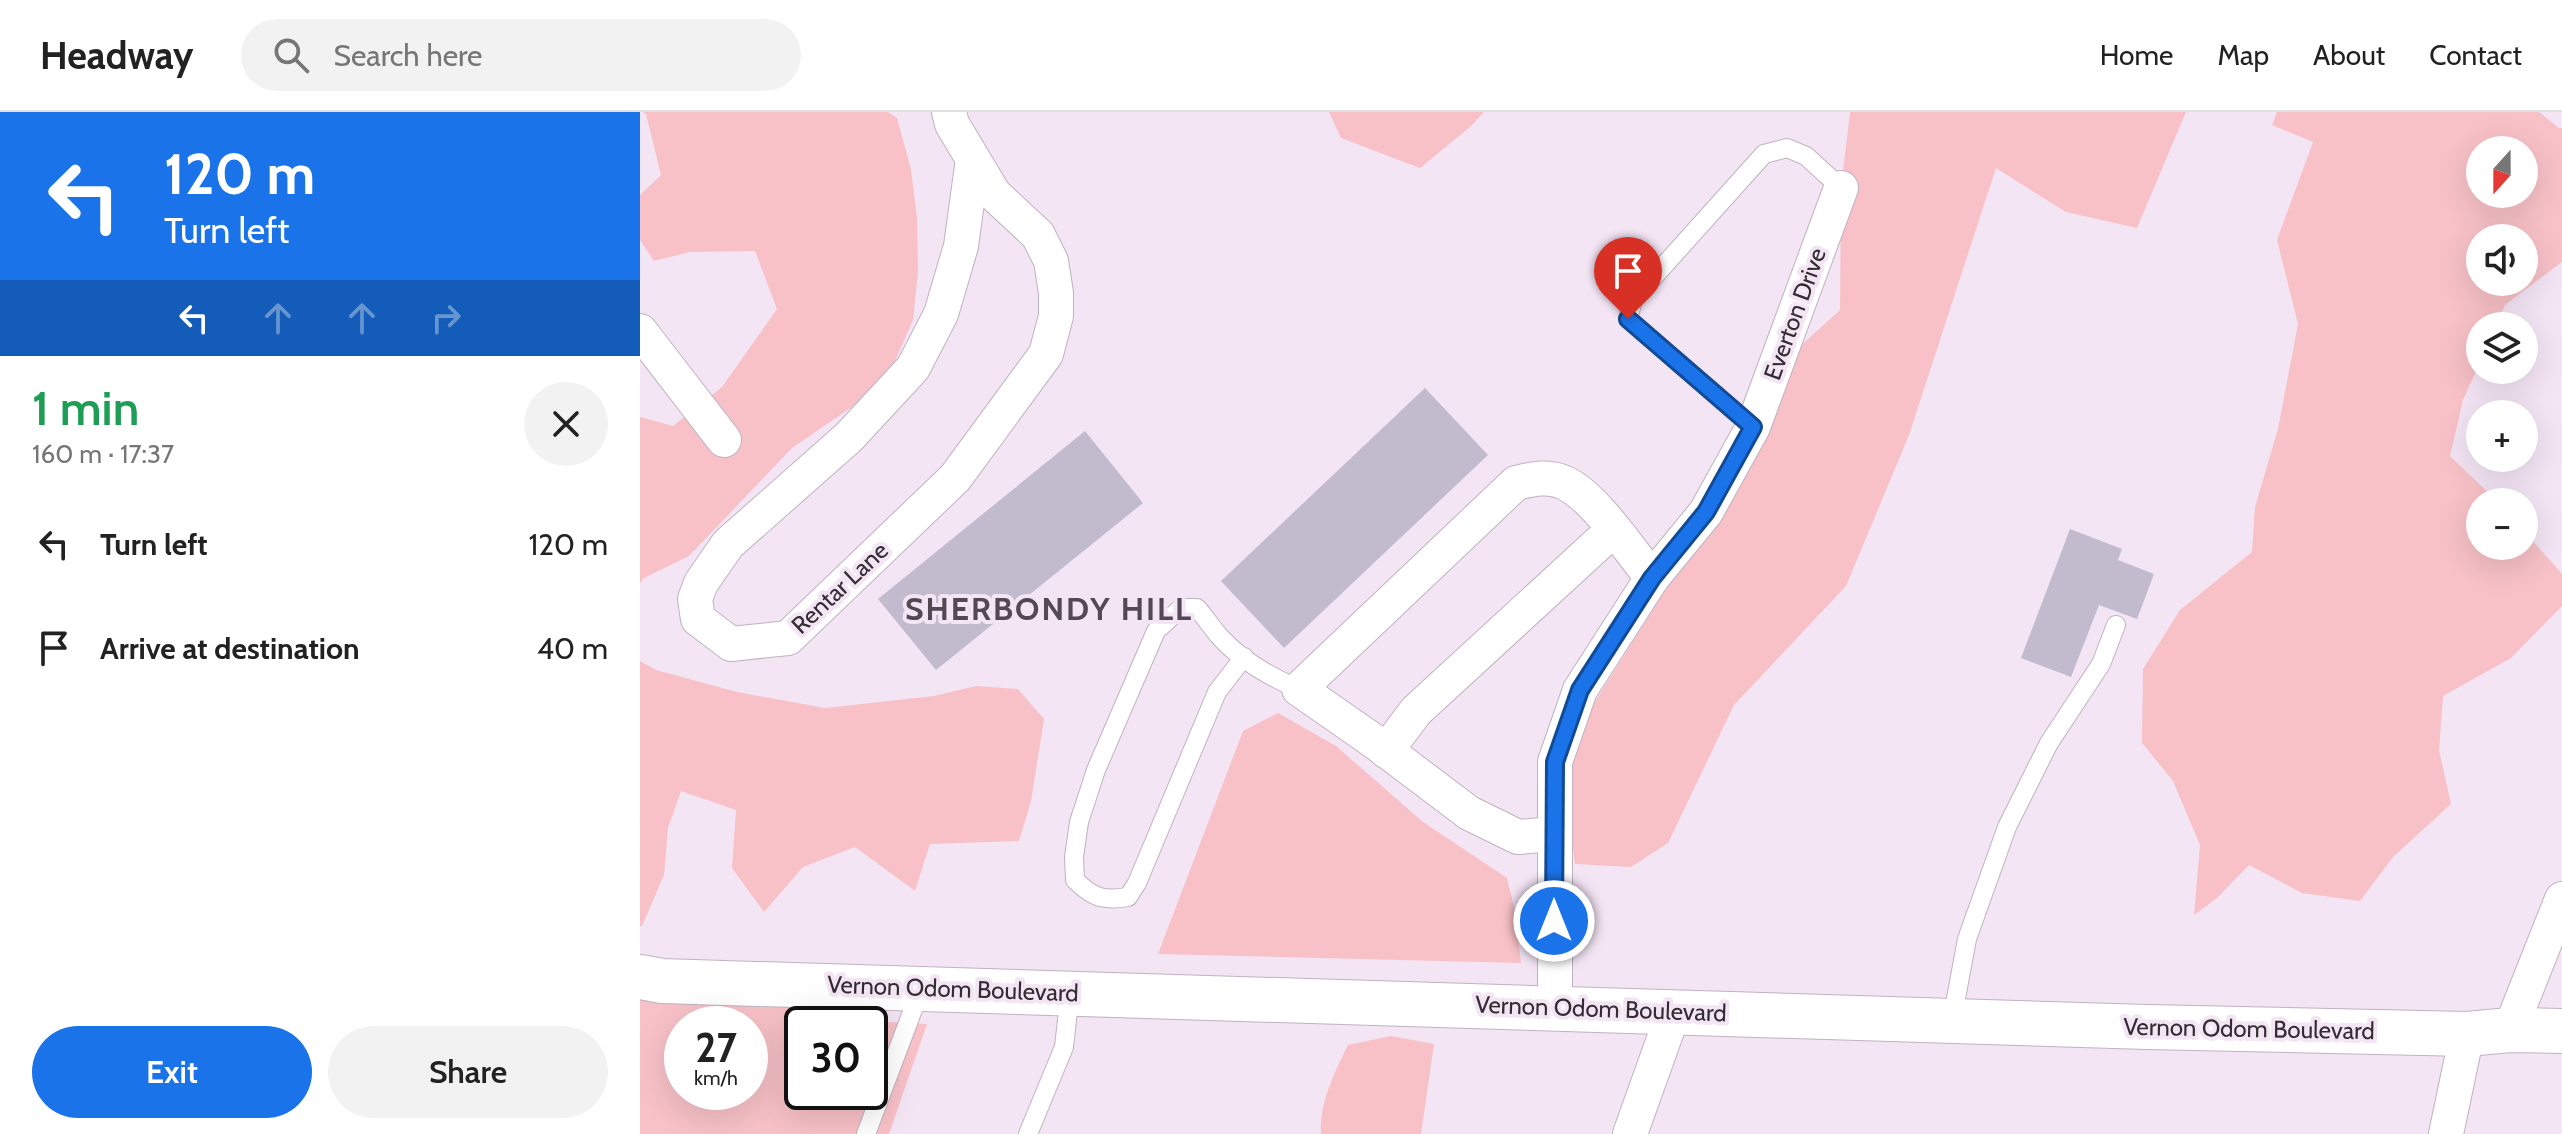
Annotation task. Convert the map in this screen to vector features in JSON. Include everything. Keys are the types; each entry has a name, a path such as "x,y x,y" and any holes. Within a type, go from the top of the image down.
{"main road":[{"name":"Vernon Odom Boulevard","path":"640,977 662,981 1952,1020 2467,1034 2510,1030 2562,1031"}],"street":[{"name":"Rentar Lane","path":"949,112 952,124 973,159 994,194 1038,235 1051,261 1056,316 1046,354 955,478 788,638 731,644 698,619 695,599 701,583 728,544 849,437 913,368 941,314 957,260 973,159"},
{"name":"Everton Drive","path":"1555,1007 1555,762 1580,690 1652,578 1706,512 1753,427 1841,188"},
{"path":"640,331 724,440"},
{"path":"1554,834 1518,837 1495,828 1469,813 1299,689 1516,483 1539,478 1564,482 1587,499 1652,578"},
{"path":"1386,751 1416,711 1613,530"},
{"path":"2510,1030 2562,899"},
{"path":"1630,1134 1674,1011"},
{"path":"2446,1134 2467,1034"}],"lane":[{"path":"1753,427 1628,319 1633,300 1764,154 1787,148 1806,156 1841,188"},
{"path":"1244,657 1217,692 1137,883 1128,897 1110,900 1088,894 1075,880 1074,857 1079,822 1096,770 1156,631 1181,608 1197,608 1221,638 1244,657 1265,675 1299,689"},
{"path":"1952,1020 1967,939 2007,827 2049,743 2101,664 2116,625"},
{"path":"866,1134 921,988"},
{"path":"1028,1134 1064,1047 1070,993"}],"shaded area":[{"path":"643,112 888,112 897,118 911,169 917,218 918,272 913,320 895,361 871,394 792,448 689,556 644,578 640,583 640,417 673,426 722,387 777,309 755,251 690,252 654,261 640,240 640,195 661,175"},
{"path":"1329,112 1484,112 1420,168 1341,138"},
{"path":"1850,112 2186,112 2137,228 2066,212 1996,168 1909,435 1846,586 1734,705 1668,843 1631,867 1575,864 1565,786 1592,706 1656,605 1652,578 1775,369 1840,310 1841,188"},
{"path":"2277,112 2539,112 2562,128 2562,262 2538,280 2538,224 2466,224 2466,296 2517,296 2505,305 2502,312 2466,312 2466,384 2470,384 2463,400 2450,456 2483,488 2466,488 2466,560 2538,560 2538,547 2562,574 2562,606 2511,658 2443,696 2439,750 2451,804 2393,857 2360,901 2302,893 2249,865 2217,898 2194,915 2200,845 2173,781 2142,743 2143,669 2180,610 2252,552 2255,507 2278,429 2298,324 2277,240 2313,142 2272,125"},
{"path":"640,661 656,670 737,692 825,708 934,696 976,686 1018,689 1044,719 1031,801 1019,841 930,844 915,891 855,847 803,867 764,912 732,868 736,810 681,791 668,828 664,875 640,926"},
{"path":"1278,713 1336,746 1423,822 1507,878 1515,911 1521,963 1158,954 1243,731"},
{"path":"640,985 820,1006 784,1006 784,1110 888,1110 888,1022 927,1024 889,1134 640,1134"},
{"path":"1391,1036 1434,1044 1421,1134 1321,1134 1325,1099 1348,1045"}],"building":[{"path":"1425,388 1488,455 1284,648 1221,581"},
{"path":"1085,431 1143,503 936,670 878,599"},
{"path":"2070,529 2122,549 2118,560 2154,574 2137,619 2099,605 2071,677 2021,658"}],"district":[{"name":"SHERBONDY HILL","path":"1049,609"}],"route":[{"path":"1554,921 1555,762 1580,690 1652,578 1706,512 1753,427 1628,319"}]}
